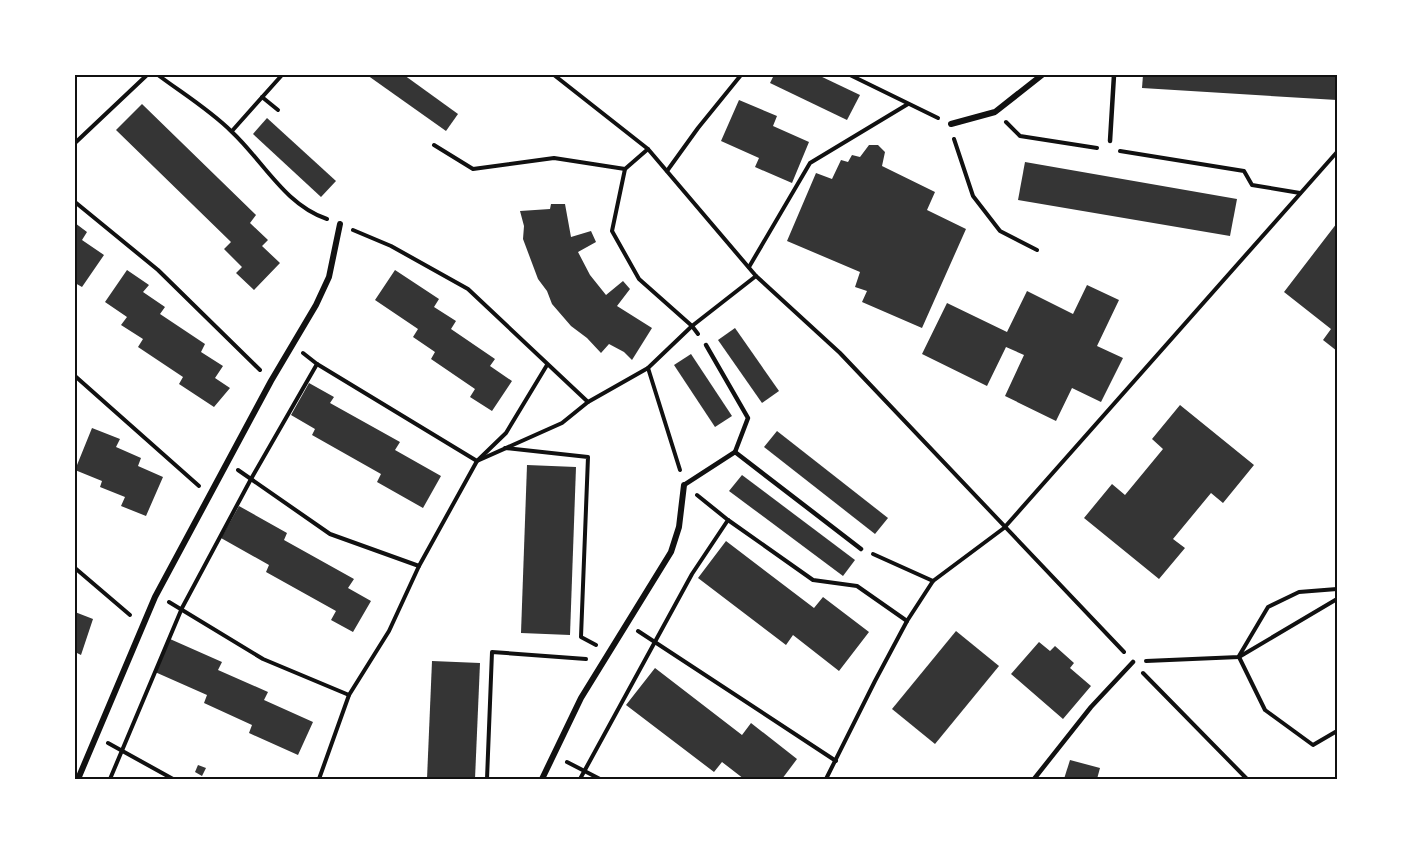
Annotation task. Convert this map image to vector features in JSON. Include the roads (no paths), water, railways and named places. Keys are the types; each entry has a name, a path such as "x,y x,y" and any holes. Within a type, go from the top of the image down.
{"street":[{"path":"951,124 995,112 1042,75"},
{"path":"78,779 156,597 329,277 340,224"},
{"path":"542,779 581,698 671,552 679,527 684,485"}],"lane":[{"path":"1110,141 1114,75"},
{"path":"684,485 735,452 748,418 706,345"},
{"path":"735,452 861,549"},
{"path":"1034,779 1091,707 1133,662"}]}
